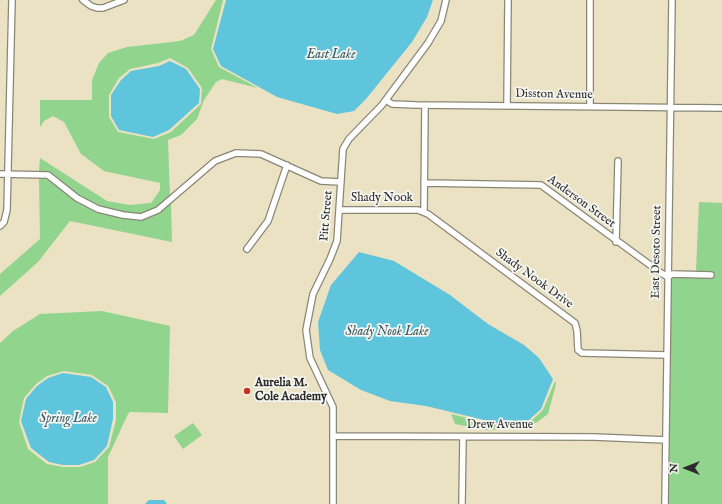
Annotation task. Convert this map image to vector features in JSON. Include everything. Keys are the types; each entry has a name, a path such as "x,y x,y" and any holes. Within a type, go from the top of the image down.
{"street":[{"path":"0,226 6,216 12,0"},
{"path":"83,0 91,6 98,8 103,8 124,0"},
{"name":"Pitt Street","path":"333,504 333,407 310,358 306,330 313,294 336,248 340,210 341,158 345,143 386,100 436,31 444,11 446,0"},
{"path":"507,106 508,0"},
{"path":"590,0 590,106"},
{"name":"East Desoto Street","path":"664,504 672,0"},
{"name":"Disston Avenue","path":"386,100 398,104 425,105 722,108"},
{"path":"424,212 425,105"},
{"path":"0,174 48,175 77,198 98,209 134,216 146,216 158,210 215,161 231,154 244,152 261,154 321,180 341,182"},
{"path":"616,242 618,161"},
{"path":"247,249 268,221 287,165"},
{"name":"Anderson Street","path":"424,183 541,184 616,242 668,277"},
{"name":"Shady Nook","path":"340,210 418,210 424,212"},
{"name":"Shady Nook Drive","path":"424,212 575,323 578,330 578,350 582,353 667,355"},
{"path":"668,277 672,274 711,275"},
{"name":"Drew Avenue","path":"334,436 594,437 666,440"},
{"path":"462,504 463,437"}],"green space":[{"path":"216,0 223,0 211,49 219,67 258,88 222,79 216,82 204,100 197,119 181,135 168,140 170,196 156,208 141,214 124,213 99,207 79,196 54,175 39,172 40,158 107,201 130,205 151,203 160,190 160,183 104,171 81,154 64,122 53,116 44,121 40,127 40,100 92,100 92,80 99,63 108,53 127,47 180,41 194,35","holes":["170,58 188,68 202,88 201,104 171,132 154,139 118,132 109,117 109,95 119,78 130,69 158,63"]},
{"path":"39,178 50,180 75,200 97,212 122,218 147,219 160,212 171,203 172,242 70,221 38,262 0,296 0,274 40,239"},
{"path":"699,202 722,203 722,504 669,504 671,271 696,271"},
{"path":"102,311 170,326 168,413 130,412 128,414 108,457 108,504 0,504 0,343 13,331 40,314","holes":["64,371 92,375 108,386 116,402 116,420 109,447 95,462 80,467 63,467 47,464 28,449 19,422 24,398 36,384 47,376"]},
{"path":"555,381 556,384 548,414 529,428 486,430 455,424 451,414 500,426 530,422 543,410"},
{"path":"193,423 202,435 183,449 174,436"}],"water":[{"name":"East Lake","path":"226,0 433,0 427,17 412,42 366,99 354,111 337,114 277,97 221,66 213,49"},
{"path":"170,61 186,69 200,89 199,103 169,130 153,137 119,130 111,116 111,95 121,80 131,71 159,66"},
{"name":"Shady Nook Lake","path":"359,252 394,261 450,295 488,324 524,345 539,358 553,379 541,409 529,420 501,424 426,406 390,401 361,390 328,370 320,350 318,322 331,285"},
{"name":"Spring Lake","path":"63,373 91,377 106,387 113,402 113,419 107,446 94,460 79,465 63,465 49,462 31,448 21,421 26,399 37,386 48,378"},
{"path":"149,500 164,500 167,504 145,504"}],"place":[{"name":"Aurelia M. Cole Academy","path":"247,391"}]}
